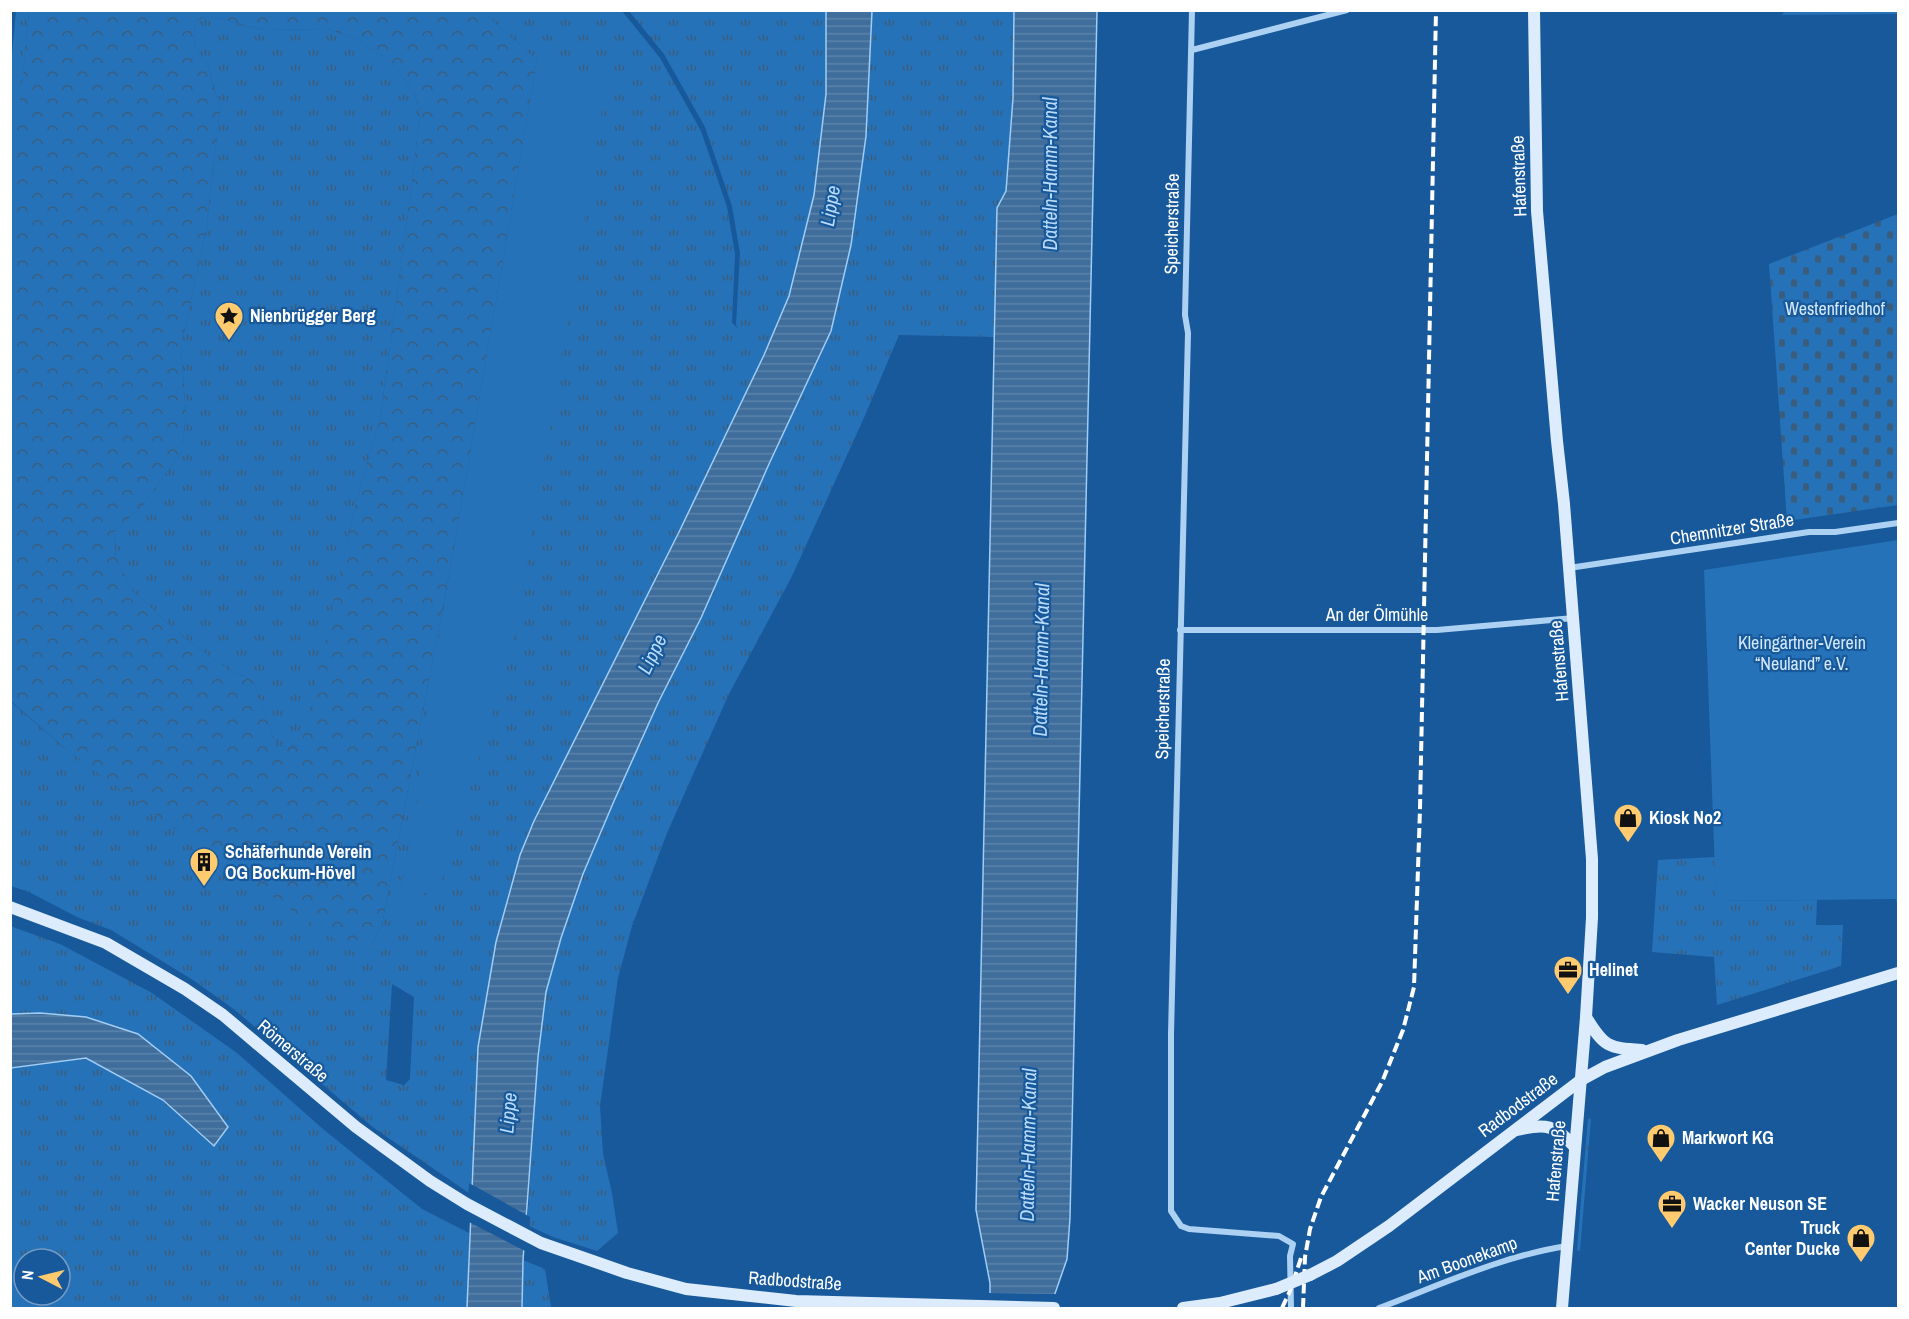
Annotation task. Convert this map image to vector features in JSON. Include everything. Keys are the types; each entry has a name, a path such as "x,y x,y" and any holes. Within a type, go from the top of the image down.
{"main road":[{"name":"Hafenstraße","path":"1534,10 1537,211 1574,618 1592,859 1592,918 1586,1017 1562,1308"},
{"name":"Römerstraße","path":"10,907 106,943 185,989 223,1015 356,1128 430,1181 467,1204 541,1243"},
{"name":"Radbodstraße","path":"1184,1308 1220,1304 1276,1289 1337,1262 1389,1226 1581,1080 1647,1051 1899,973"},
{"path":"1586,1017 1595,1033 1611,1047 1647,1051"},
{"path":"1513,1130 1550,1126 1560,1132 1575,1147"},
{"name":"Radbodstraße","path":"541,1243 627,1273 686,1288 796,1301 1054,1308"}],"street":[{"name":"Speicherstraße","path":"1192,10 1185,315 1188,333 1171,1034 1171,1211 1181,1226 1189,1229 1279,1236 1293,1244 1290,1256 1291,1308"},
{"path":"1191,50 1347,10"},
{"name":"Chemnitzer Straße","path":"1569,568 1803,533 1835,532 1899,523"},
{"name":"An der Ölmühle","path":"1180,630 1437,630 1574,618"},
{"name":"Am Boonekamp","path":"1379,1308 1503,1262 1542,1250 1567,1246"}],"green space":[{"path":"1785,10 1898,10 1898,14 1782,15"},
{"path":"16,11 29,11 11,202 11,66"},
{"path":"29,11 482,11 537,60 451,565 382,925 370,946 354,952 227,867 67,750 11,701 10,202","holes":["207,15 264,30 328,29 355,38 392,62 414,93 420,111 380,419 357,499 301,745 277,747 253,681 225,667 183,637 131,589 116,558 114,532 143,505 181,453 186,415 181,347 206,231 220,109 208,66 194,45 196,21"]},
{"path":"482,11 622,11 660,58 701,131 727,207 735,254 732,323 739,329 736,325 740,253 732,206 705,127 664,54 629,11 826,11 826,94 814,195 789,296 764,355 679,532 577,734 486,1007 478,1047 472,1195 374,1128 235,1010 193,980 111,930 11,886 10,701 67,750 119,787 370,946 382,925 451,565 537,60","holes":["392,984 414,997 410,1079 404,1085 386,1080"]},
{"path":"872,11 1014,11 1013,98 1006,191 997,209 994,337 899,335 792,576 729,694 667,833 632,926 618,978 600,1106 603,1154 618,1233 597,1251 553,1237 527,1225 538,1057 546,992 561,938 583,874 614,801 658,703 701,618 831,331 851,245 866,136"},
{"path":"207,15 264,30 328,29 355,38 392,62 414,93 420,111 380,419 357,499 302,745 277,747 253,681 225,667 183,637 131,589 116,558 114,532 143,505 181,453 186,415 181,347 206,231 220,109 208,66 194,45 196,21"},
{"path":"537,60 607,81 513,646 438,894 424,893 416,928 394,924 418,799 423,732"},
{"name":"Westenfriedhof","path":"1898,214 1898,505 1787,521 1769,264"},
{"name":"Kleingärtner-Verein “Neuland” e.V.","path":"1898,540 1898,908 1896,899 1716,901 1704,570"},
{"path":"1715,857 1716,901 1817,900 1816,925 1843,925 1841,966 1717,1005 1714,957 1652,952 1658,860"},
{"path":"10,926 60,944 152,993 237,1053 323,1129 422,1209 469,1233 467,1308 11,1308 11,1068 86,1058 163,1100 213,1146 86,1017 40,1013 11,1014"},
{"path":"1588,1118 1591,1119 1580,1251 1577,1250"},
{"path":"523,1260 545,1269 551,1308 523,1308"}],"water":[{"name":"Lippe","path":"826,11 872,11 866,136 851,245 831,331 701,618 658,703 614,801 583,874 561,938 546,992 538,1057 523,1260 522,1308 467,1308 478,1047 496,942 520,855 534,821 679,532 764,355 789,296 814,195 826,94"},
{"name":"Datteln-Hamm-Kanal","path":"1014,11 1097,11 1070,1218 1067,1259 1050,1308 990,1308 990,1283 976,1210 997,208 1006,191 1013,98"},
{"path":"40,1013 86,1017 138,1034 191,1076 228,1127 214,1146 163,1100 86,1058 11,1068 11,1014"}],"pier":[{"path":"469,1183 530,1217 527,1252 467,1221"},
{"path":"987,1293 1058,1294 1053,1308 987,1308"}],"railway":[{"path":"1303,1308 1305,1257 1310,1229 1321,1197 1382,1082 1403,1030 1414,987 1420,809 1436,10"},
{"path":"1282,1308 1301,1258"}],"place":[{"name":"Nienbrügger Berg","path":"229,342"},
{"name":"Kiosk No2","path":"1628,844"},
{"name":"Schäferhunde Verein OG Bockum-Hövel","path":"204,888"},
{"name":"Helinet","path":"1568,996"},
{"name":"Markwort KG","path":"1661,1164"},
{"name":"Wacker Neuson SE","path":"1672,1230"},
{"name":"Truck Center Ducke","path":"1861,1264"}]}
